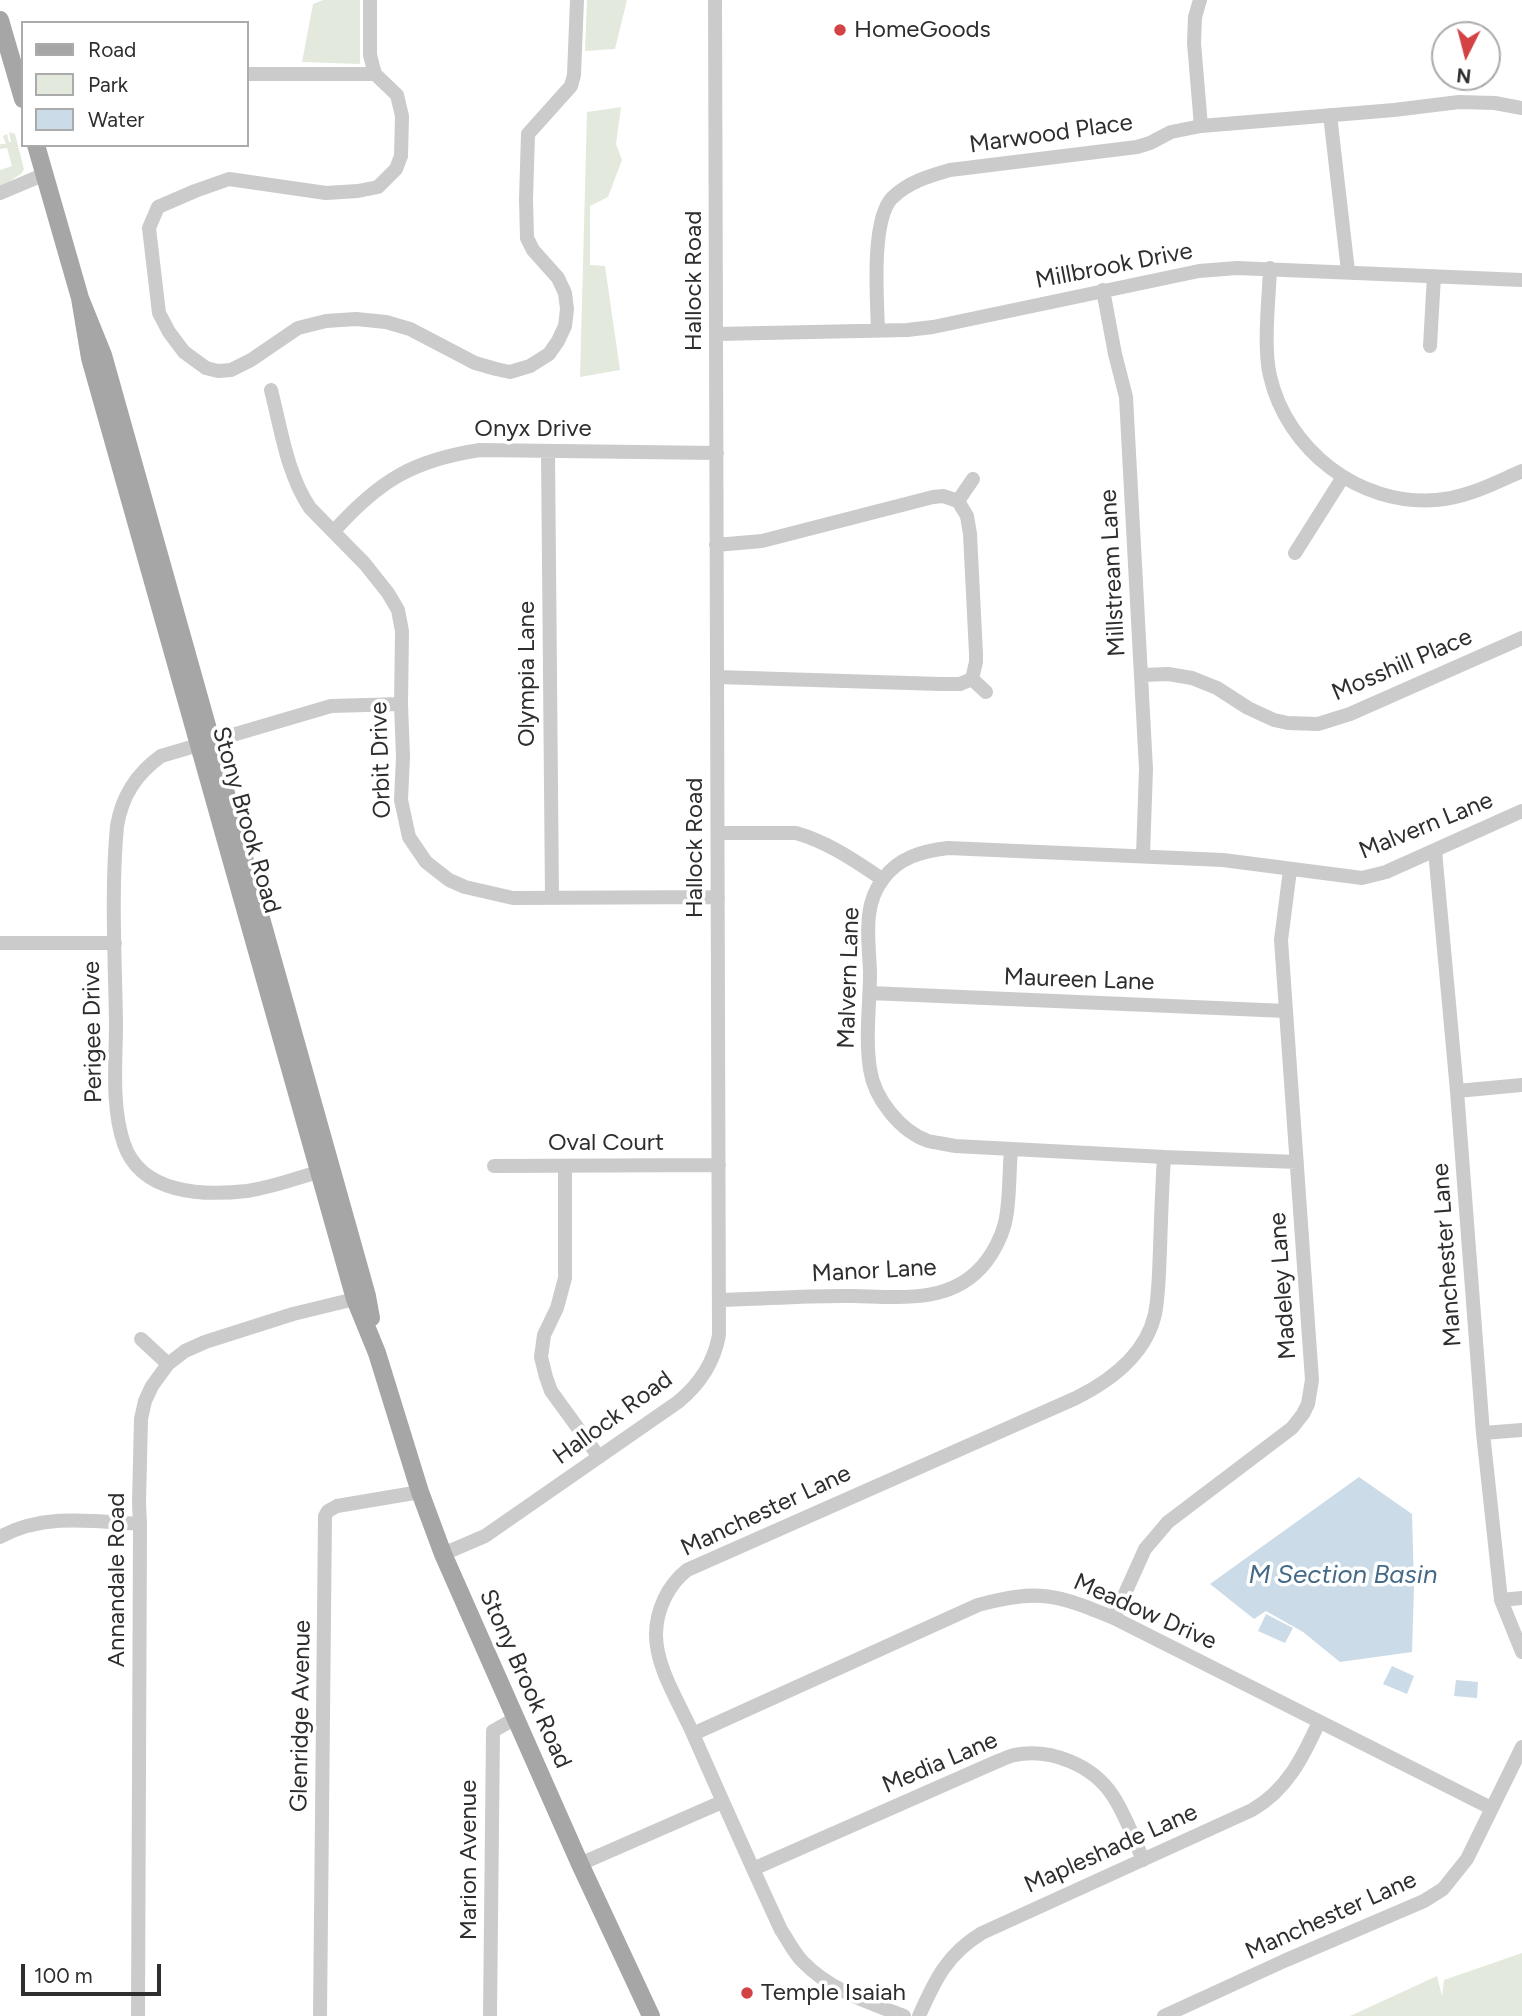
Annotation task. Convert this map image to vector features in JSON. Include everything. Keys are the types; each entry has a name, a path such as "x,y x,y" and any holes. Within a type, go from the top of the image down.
{"main road":[{"path":"0,20 21,92"},
{"name":"Stony Brook Road","path":"37,147 80,298 90,358 151,550 361,1297 420,1492 443,1554 580,1864 651,2016"}],"street":[{"path":"370,0 370,55 376,74 397,94 402,116 401,156 396,169 378,187 326,193 229,179 158,207 149,228 159,313 184,352 206,368 231,370 251,360 298,328 326,321 356,319 386,322 410,329 475,363 510,372 530,366 549,354 565,326 567,309 565,293 558,278 533,250 527,238 528,134 571,86 574,75 577,0"},
{"name":"Hallock Road","path":"443,1554 485,1536 678,1402 699,1382 708,1368 717,1344 718,334 715,0"},
{"path":"1200,0 1195,18 1194,43 1201,126"},
{"path":"248,74 376,74"},
{"name":"Marwood Place","path":"878,330 878,241 881,220 891,200 924,178 950,170 1137,147 1171,132 1201,126 1468,102 1522,108"},
{"path":"1330,115 1348,271"},
{"path":"0,193 45,174"},
{"name":"Millbrook Drive","path":"718,334 907,330 933,327 1199,271 1237,268 1522,280"},
{"path":"1270,268 1268,364 1276,394 1288,419 1313,453 1332,471 1373,492 1402,498 1436,500 1471,493 1522,471"},
{"path":"1430,346 1434,275"},
{"name":"Millstream Lane","path":"1103,290 1126,397 1142,675 1146,799 1143,855"},
{"name":"Orbit Drive","path":"271,390 300,492 310,508 377,578 398,610 402,631 401,800 409,837 415,849 449,880 465,887 513,898 718,897"},
{"name":"Onyx Drive","path":"334,531 375,490 393,478 430,461 480,450 716,453"},
{"name":"Olympia Lane","path":"548,451 552,898"},
{"path":"1295,553 1343,477"},
{"path":"958,501 973,479"},
{"path":"716,544 762,541 933,497 943,496 958,501 967,516 970,534 976,654 972,679"},
{"name":"Mosshill Place","path":"1142,675 1168,674 1192,678 1217,688 1248,709 1274,720 1318,724 1350,714 1522,638"},
{"path":"717,677 940,684 960,684 972,679"},
{"path":"972,679 986,692"},
{"name":"Perigee Drive","path":"326,1170 248,1191 202,1192 165,1185 139,1170 131,1160 124,1146 116,1110 116,839 119,813 136,778 161,756 331,706 401,704"},
{"name":"Malvern Lane","path":"1297,1162 955,1146 930,1141 903,1126 882,1100 870,1070 869,909 883,879 910,856 928,850 948,848 1223,860 1370,878 1522,811"},
{"path":"718,833 796,833 809,836 841,852 883,879"},
{"name":"Manchester Lane","path":"1435,850 1457,1091 1483,1433 1501,1600 1522,1652"},
{"name":"Madeley Lane","path":"1114,1618 1145,1549 1168,1522 1292,1428 1308,1405 1311,1366 1281,940 1290,870"},
{"path":"0,943 115,943"},
{"name":"Maureen Lane","path":"870,993 1286,1011"},
{"path":"1457,1091 1522,1085"},
{"name":"Manor Lane","path":"719,1300 914,1297 950,1290 984,1266 996,1246 1006,1220 1011,1149"},
{"name":"Manchester Lane","path":"904,2016 844,1992 827,1981 802,1961 781,1930 662,1666 656,1635 662,1605 676,1579 687,1570 1076,1398 1115,1373 1133,1356 1154,1317 1159,1282 1164,1157"},
{"name":"Oval Court","path":"494,1166 719,1165"},
{"path":"565,1166 565,1278 557,1308 544,1335 541,1357 551,1391 598,1457"},
{"name":"Annandale Road","path":"138,2016 139,1503 141,1419 148,1394 168,1364 205,1342 293,1314 361,1297"},
{"path":"141,1339 168,1364"},
{"path":"1483,1433 1522,1430"},
{"name":"Glenridge Avenue","path":"320,2016 326,1516 328,1511 337,1506 420,1492"},
{"path":"0,1537 14,1529 40,1522 63,1520 140,1524"},
{"name":"Meadow Drive","path":"693,1734 978,1605 1006,1597 1048,1595 1065,1598 1114,1618 1491,1808"},
{"path":"1501,1600 1522,1598"},
{"name":"Marion Avenue","path":"490,2016 493,1731 516,1718"},
{"name":"Mapleshade Lane","path":"919,2016 936,1978 946,1963 968,1941 1267,1801 1287,1781 1319,1722"},
{"name":"Manchester Lane","path":"1173,2014 1424,1901 1443,1889 1467,1859 1522,1747"},
{"name":"Media Lane","path":"753,1869 1013,1755 1029,1754 1044,1754 1069,1761 1101,1782 1122,1811 1143,1860"},
{"path":"580,1864 722,1802"}],"green space":[{"path":"323,0 360,0 360,64 302,62 313,4"},
{"path":"587,0 627,0 615,49 585,51"},
{"path":"621,107 616,144 622,160 608,197 590,206 590,265 605,266 620,370 580,377 587,112"},
{"path":"9,132 15,134 24,169 0,188 0,170 12,166 7,148 0,149 0,144 6,144 3,136 7,134 11,142"},
{"path":"1522,1953 1522,2016 1350,2016 1437,1976 1442,1996 1444,1980"}],"water":[{"name":"M Section Basin","path":"1359,1477 1412,1514 1412,1652 1340,1662 1303,1632 1266,1611 1254,1619 1210,1584"},
{"path":"1266,1614 1293,1628 1285,1643 1258,1631"},
{"path":"1392,1666 1414,1676 1407,1694 1383,1684"},
{"path":"1456,1680 1478,1682 1477,1698 1454,1696"}],"place":[{"name":"HomeGoods","path":"840,30"},
{"name":"Temple Isaiah","path":"747,1993"}]}
